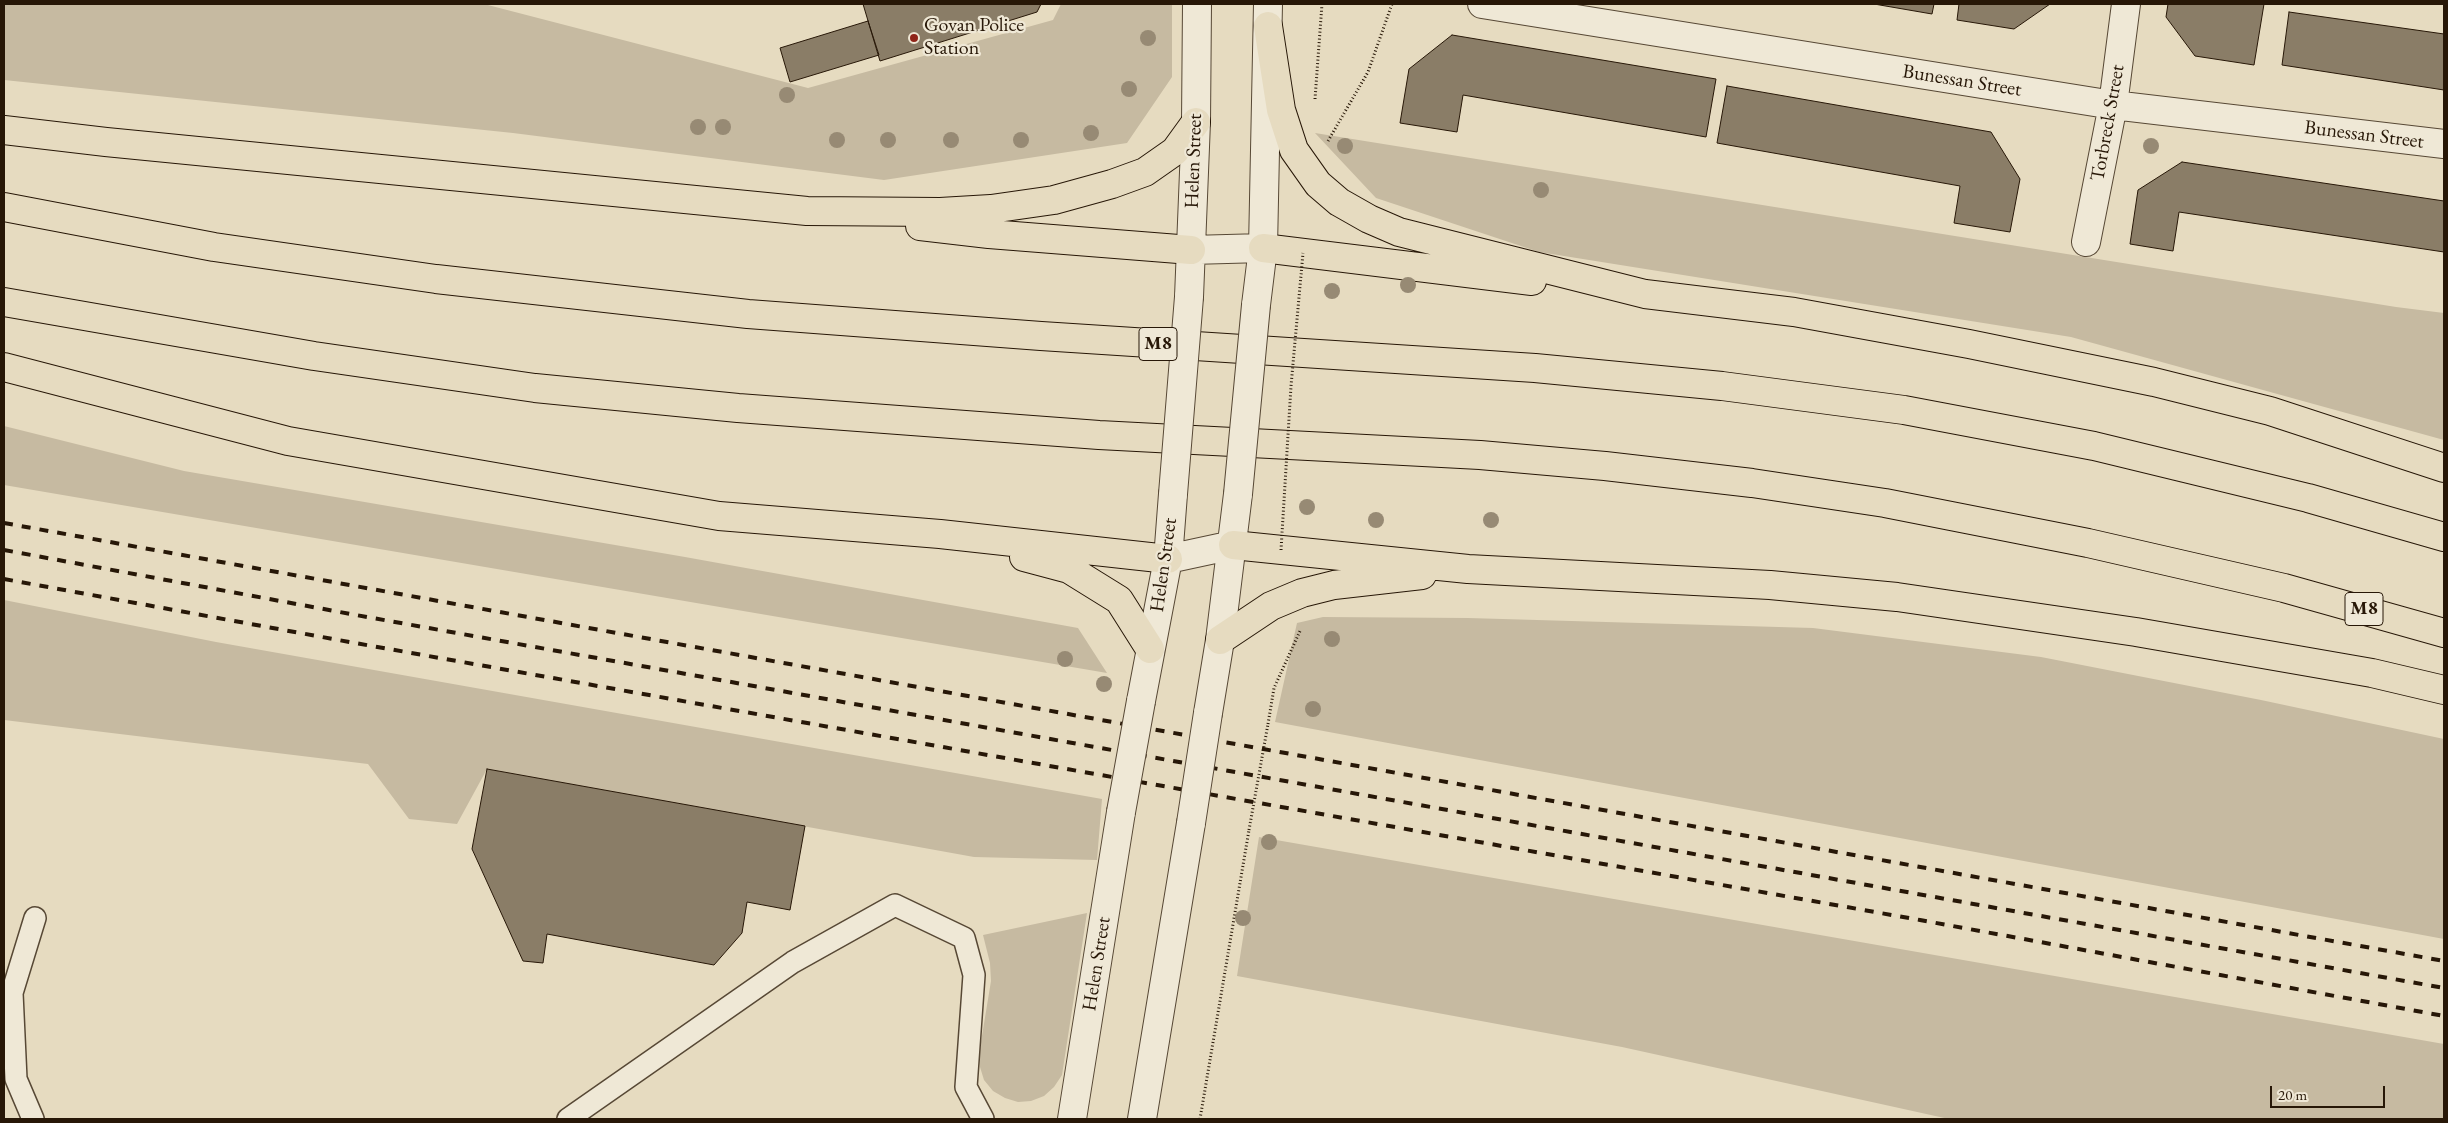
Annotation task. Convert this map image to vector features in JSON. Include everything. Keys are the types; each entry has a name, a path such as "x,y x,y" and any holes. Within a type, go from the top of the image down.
{"highway":[{"path":"1268,15 1274,74 1286,132 1294,150 1318,184 1339,202 1369,219 1399,232 1645,294"},
{"path":"807,211 940,212 991,209 1054,200 1112,184 1145,172 1175,151 1196,122"},
{"path":"4,130 523,184 807,211 990,234 1191,250"},
{"name":"M8","path":"4,206 214,247 436,279 748,314 1041,336 1535,368 1722,386 1904,410 2104,449 2308,498 2444,537"},
{"path":"1263,248 1794,312 1969,344 2154,382 2270,411 2444,468"},
{"name":"M8","path":"4,302 314,356 535,388 738,408 1099,435 1480,455 1752,483 1885,503 2088,543 2284,588 2414,623 2444,633"},
{"path":"4,367 288,441 719,516 940,534 1168,558"},
{"path":"940,534 1069,569 1119,600 1150,649"},
{"path":"1233,545 1468,569 1770,585 1897,597 2234,649 2372,673 2444,690"},
{"path":"1220,640 1271,606 1287,599 1334,585 1468,569"}],"street":[{"name":"Helen Street","path":"1072,1119 1121,812 1168,558 1189,296 1196,122 1197,4"},
{"name":"Bunessan Street","path":"1482,4 2113,105 2444,144"},
{"name":"Torbreck Street","path":"2086,242 2113,105 2126,4"},
{"path":"1142,1119 1191,823 1233,545 1263,248 1268,15"},
{"path":"1191,250 1263,248"},
{"path":"1168,558 1233,545"}],"lane":[{"path":"568,1119 793,962 895,905 964,938 974,975 966,1087 983,1119"},
{"path":"33,1119 16,1079 12,993 35,918"}],"path":[{"path":"1315,104 1322,4"},
{"path":"1321,137 1325,145 1368,72 1392,4"},
{"path":"1281,550 1291,386 1303,253"},
{"path":"1200,1119 1274,688 1302,627 1287,599"}],"shaded area":[{"path":"4,4 484,4 808,88 1053,20 1061,4 1172,4 1172,77 1127,143 884,180 513,133 4,80"},
{"path":"1315,133 2396,307 2444,313 2444,440 2071,337 1539,252 1376,198"},
{"path":"4,426 184,471 685,557 1078,628 1107,673 4,485"},
{"path":"4,600 216,642 1102,799 1097,860 974,857 487,769 457,824 409,819 368,764 4,720"},
{"path":"1323,617 1468,618 1813,628 2041,657 2261,700 2444,739 2444,939 1275,722 1297,623"},
{"path":"1259,837 2444,1044 2444,1119 1949,1119 1622,1047 1237,976"},
{"path":"1087,913 1062,1075 1054,1087 1044,1096 1031,1101 1018,1102 1005,1098 993,1091 984,1080 980,1067 979,1054 991,981 990,963 983,935"}],"building":[{"name":"Govan Police Station","path":"863,4 1041,4 1037,12 880,61"},
{"path":"1874,4 1934,4 1932,14"},
{"path":"1959,4 2050,4 2014,29 1957,20"},
{"path":"2168,4 2264,4 2254,65 2195,56 2166,17"},
{"path":"2289,12 2444,34 2444,90 2282,65"},
{"path":"868,21 879,55 790,82 780,48"},
{"path":"1452,35 1716,79 1706,137 1463,95 1457,132 1400,123 1409,69"},
{"path":"1727,86 1991,132 2020,179 2010,232 1954,223 1960,186 1717,143"},
{"path":"2182,162 2444,201 2444,252 2179,212 2173,251 2130,244 2138,190"},
{"path":"487,769 805,826 790,910 747,902 742,933 714,965 547,934 543,963 523,961 472,849"}],"railway":[{"path":"4,523 2444,961"},
{"path":"4,550 356,615 2444,988"},
{"path":"4,579 355,643 1920,920 2444,1016"}],"place":[{"name":"Govan Police Station","path":"914,38"}]}
